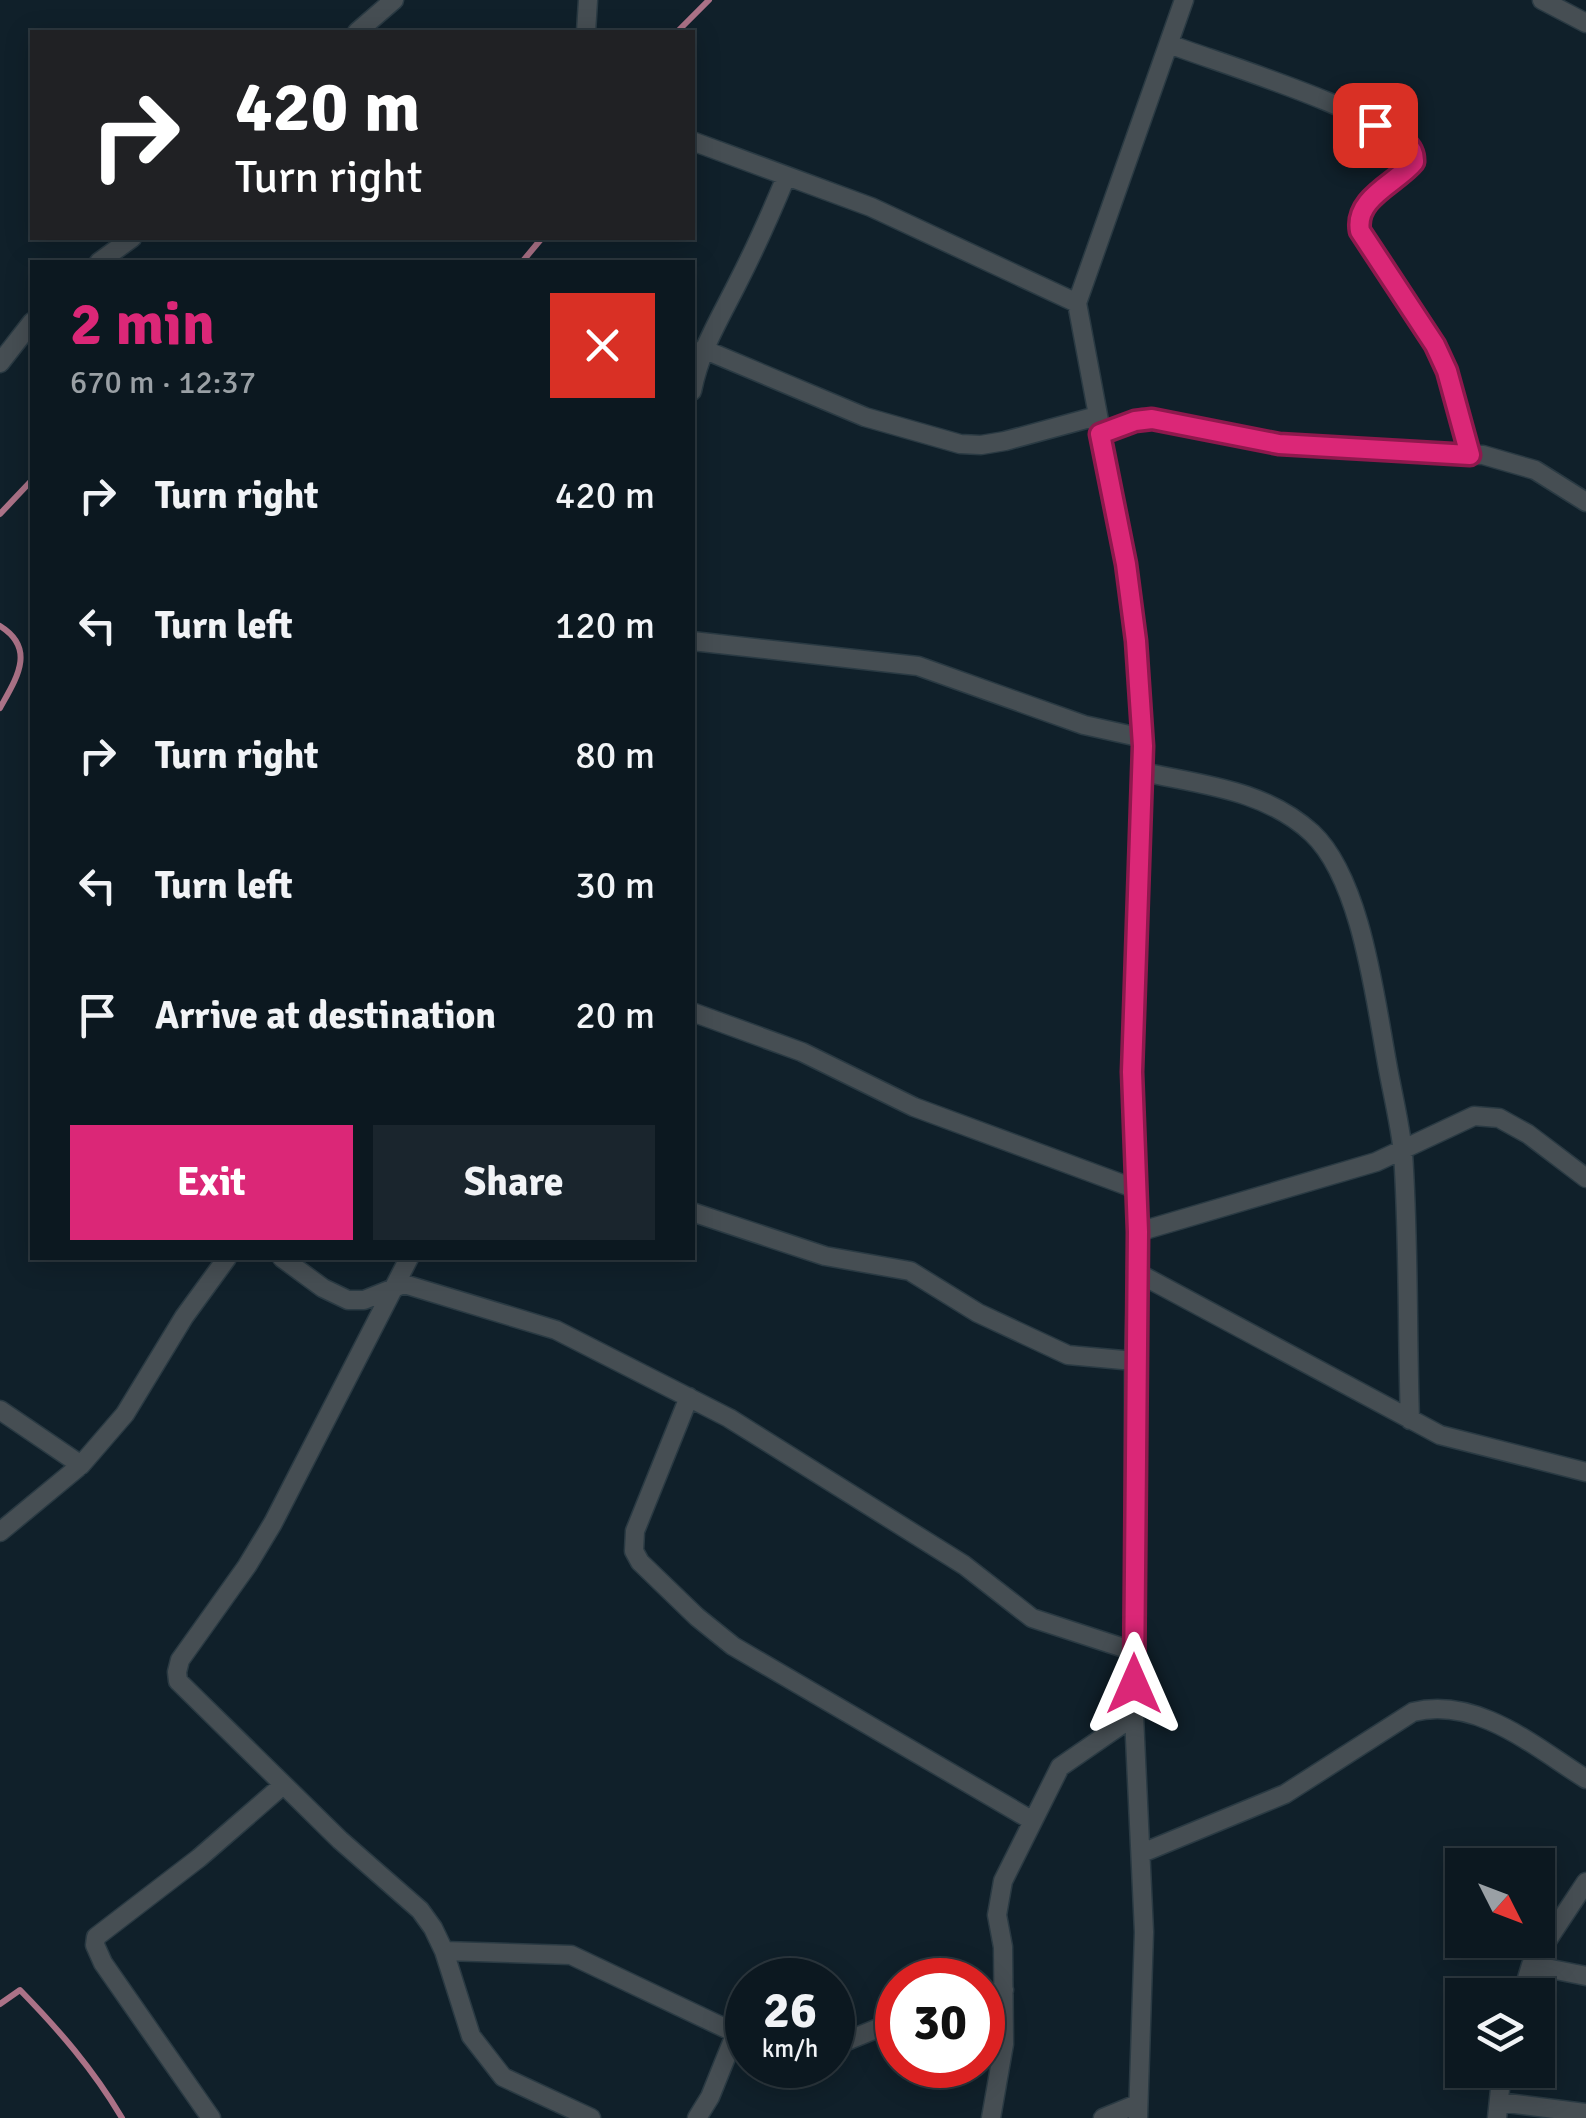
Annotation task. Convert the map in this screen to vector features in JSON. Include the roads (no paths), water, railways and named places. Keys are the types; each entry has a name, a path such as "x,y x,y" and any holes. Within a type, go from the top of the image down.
{"street":[{"path":"360,30 394,0"},
{"path":"586,30 588,0"},
{"path":"1104,2118 1138,2111 1144,1932 1134,1716 1138,1232 1132,1072 1143,738 1131,603 1078,303 1184,0"},
{"path":"1542,0 1586,22"},
{"path":"1169,44 1352,114 1398,137 1414,151 1410,168 1380,190 1363,210 1358,224 1365,241 1435,345 1447,371 1470,455"},
{"path":"695,142 872,208 1078,303"},
{"path":"695,380 703,349 756,247 786,177"},
{"path":"101,260 129,240"},
{"path":"0,362 30,324"},
{"path":"703,349 865,417 960,444 981,445 1152,419 1279,444 1470,455 1511,462 1535,470 1586,502"},
{"path":"695,641 918,666 1084,724 1143,738"},
{"path":"1143,772 1244,793 1268,802 1304,826 1329,854 1343,880 1370,973 1402,1150 1410,1420"},
{"path":"695,1013 802,1052 914,1107 1136,1189"},
{"path":"1138,1232 1376,1162 1462,1121 1486,1115 1528,1134 1586,1178"},
{"path":"695,1213 825,1256 910,1271 978,1313 1068,1356 1134,1361"},
{"path":"0,1532 81,1465 140,1392 184,1317 227,1260"},
{"path":"285,1260 323,1288 348,1300 364,1300 394,1287 414,1286 556,1330 729,1418 964,1565 1032,1618 1134,1651"},
{"path":"408,1260 273,1523 180,1660 176,1672 185,1690 420,1910 444,1951 471,2036 503,2078 592,2118"},
{"path":"1136,1272 1410,1420 1462,1442 1586,1472"},
{"path":"689,1398 635,1531 634,1551 640,1562 733,1646 1033,1821"},
{"path":"0,1410 81,1465"},
{"path":"1142,1853 1285,1794 1388,1727 1414,1712 1435,1707 1500,1725 1586,1779"},
{"path":"1003,1958 998,1896 1060,1768 1134,1716"},
{"path":"212,2118 94,1945 102,1930 199,1858 283,1785"},
{"path":"1527,1978 1530,1966 1586,1882"},
{"path":"444,1951 571,1956 725,2029"},
{"path":"1530,1966 1586,1976"},
{"path":"697,2118 725,2068"},
{"path":"991,2118 996,2088"},
{"path":"1498,2110 1586,2113"}],"waterway":[{"path":"679,30 709,0"},
{"path":"524,260 540,240"},
{"path":"0,514 30,482"},
{"path":"0,626 18,644 20,654 17,675 0,708"},
{"path":"0,2004 20,1990 75,2051 122,2118"}]}
